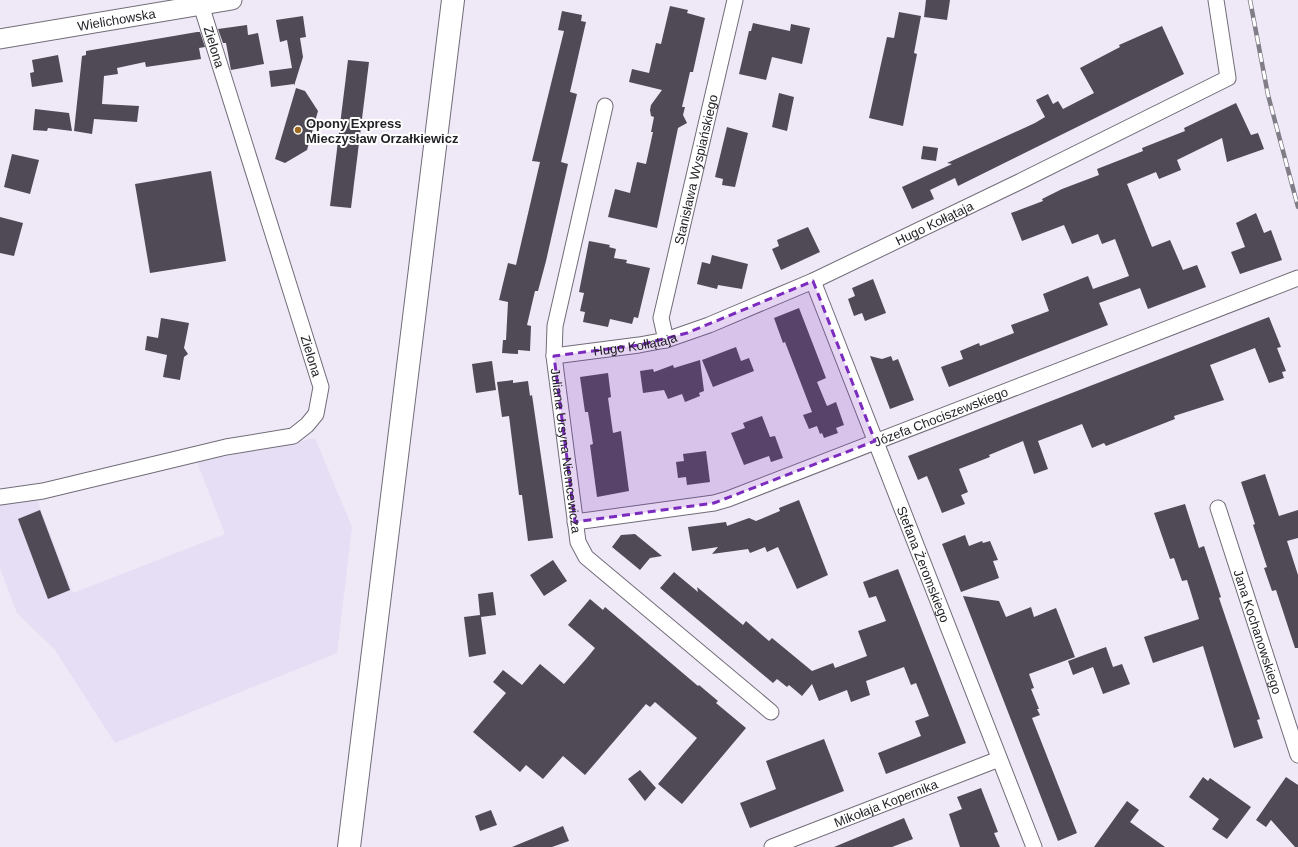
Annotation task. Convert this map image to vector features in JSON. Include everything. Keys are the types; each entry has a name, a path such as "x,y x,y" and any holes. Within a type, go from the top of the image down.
{"main road":[{"path":"349,847 453,0"}],"street":[{"name":"Wielichowska","path":"0,39 232,0"},
{"name":"Stanisława Wyspiańskiego","path":"666,340 662,318 735,0"},
{"name":"Hugo Kołłątaja","path":"554,356 666,340 709,325 813,281 1017,183 1228,78 1216,0"},
{"name":"Zielona","path":"0,497 43,491 226,447 293,436 307,425 316,414 321,387 201,5"},
{"name":"Juliana Ursyna Niemcewicza","path":"605,106 555,326 554,356 578,542 586,557 771,712"},
{"name":"Józefa Chociszewskiego","path":"575,522 721,501 1298,278"},
{"name":"Stefana Żeromskiego","path":"813,281 1034,847"},
{"name":"Jana Kochanowskiego","path":"1218,508 1298,755"},
{"name":"Mikołaja Kopernika","path":"772,847 999,759"}],"highlighted area":[{"path":"813,281 875,441 714,503 575,522 554,356 639,345 687,333"}],"shaded area":[{"path":"315,438 352,527 337,653 115,743 55,650 17,613 0,568 0,504 36,497 73,593 225,534 197,462"}],"building":[{"path":"926,0 950,0 947,20 924,17"},
{"path":"670,6 688,10 687,13 705,18 693,72 690,72 682,107 685,107 683,115 687,123 678,128 657,228 608,217 615,189 630,193 637,162 646,164 653,132 651,132 654,117 651,116 651,105 662,90 629,82 632,69 649,73 656,43 661,44"},
{"path":"562,11 582,15 581,21 586,22 570,92 577,94 561,162 568,164 546,261 538,291 535,291 527,325 531,326 530,351 518,350 518,354 502,353 503,340 506,340 508,302 499,300 508,263 516,265 540,162 532,161 564,31 558,30"},
{"path":"899,12 921,16 914,53 917,54 903,126 869,118 887,37 894,38"},
{"path":"303,16 306,37 300,38 303,57 294,86 294,84 271,87 269,71 292,68 287,40 280,42 276,20"},
{"path":"753,23 790,31 791,24 810,28 802,64 772,57 766,80 739,74 749,31 751,31"},
{"path":"247,25 248,35 258,33 264,64 231,70 226,43 223,43 218,29"},
{"path":"1162,26 1184,74 958,186 955,178 930,190 934,199 912,209 902,187 952,164 947,163 1045,117 1036,100 1048,94 1053,104 1058,101 1063,109 1094,93 1080,68 1120,47 1119,45"},
{"path":"200,32 205,47 199,48 201,59 146,67 145,62 117,68 118,74 104,76 102,104 139,106 137,122 94,119 92,134 74,131 82,56 86,55 86,51"},
{"path":"58,55 63,82 32,87 30,73 34,72 32,60"},
{"path":"348,60 369,62 351,208 330,206"},
{"name":"Opony Express Mieczysław Orzałkiewicz","path":"296,88 305,91 318,111 307,150 285,163 275,159"},
{"path":"779,93 794,97 787,131 772,127"},
{"path":"1236,103 1251,135 1258,133 1264,149 1227,162 1222,138 1177,160 1181,170 1159,179 1156,172 1127,184 1152,247 1170,240 1183,270 1197,265 1206,287 1148,309 1140,288 1099,303 1108,325 949,387 941,367 963,359 960,351 979,343 980,346 1014,333 1011,325 1049,311 1043,294 1088,276 1093,289 1129,276 1115,239 1102,244 1098,234 1072,244 1064,225 1022,241 1011,213 1043,201 1042,199 1062,189 1099,175 1097,169 1143,151 1142,148 1185,131 1184,128"},
{"path":"35,109 69,113 72,131 48,128 47,131 33,130"},
{"path":"727,127 748,133 735,187 722,185 723,179 715,177"},
{"path":"923,146 938,148 936,161 921,159"},
{"path":"12,154 39,160 30,194 4,187"},
{"path":"211,171 226,261 150,273 135,184"},
{"path":"1256,213 1264,233 1271,230 1282,260 1240,274 1231,252 1245,247 1236,223"},
{"path":"0,217 23,223 14,256 0,253"},
{"path":"808,227 820,252 781,270 772,249 779,246 777,240"},
{"path":"589,241 610,245 609,247 616,249 614,258 627,260 626,263 650,268 638,318 634,317 632,324 610,319 608,327 583,322 585,312 580,311 584,293 579,292"},
{"path":"712,255 748,264 742,289 718,285 717,289 697,284 702,262 710,264"},
{"path":"873,279 886,313 865,321 862,313 854,316 848,299 855,296 852,288"},
{"path":"799,308 826,378 817,382 827,406 836,402 844,425 836,428 838,433 824,438 822,433 820,434 817,426 809,429 803,415 812,412 785,342 783,343 774,318"},
{"path":"1269,317 1281,347 1277,348 1286,371 1282,372 1284,378 1269,383 1255,348 1210,365 1224,400 1174,416 1175,419 1106,446 1104,443 1092,448 1082,424 1038,441 1048,469 1034,474 1023,441 989,455 990,457 959,469 968,492 961,495 965,504 942,513 927,476 918,480 908,456"},
{"path":"161,318 189,323 184,348 188,354 184,357 180,380 163,377 167,355 145,350 147,336 158,338"},
{"path":"736,347 741,361 749,358 754,371 713,387 702,360"},
{"path":"870,356 882,359 891,356 893,361 898,359 914,400 890,409"},
{"path":"700,360 704,391 699,393 700,396 685,402 682,394 668,399 664,390 643,393 640,371 653,369 654,372 673,365 674,368"},
{"path":"492,361 496,390 476,393 472,364"},
{"path":"608,373 611,397 608,398 613,433 621,431 629,491 597,497 590,445 593,444 588,412 585,412 580,377"},
{"path":"513,380 513,383 528,381 530,396 532,395 553,538 528,541 522,495 519,495 509,416 502,417 497,382"},
{"path":"762,416 770,437 775,436 783,458 771,462 769,456 744,465 731,433 745,428 743,423"},
{"path":"706,451 710,482 687,485 686,477 678,478 676,462 684,461 683,454"},
{"path":"1265,474 1279,516 1298,510 1298,538 1287,541 1298,575 1298,648 1295,648 1276,590 1272,591 1264,568 1267,567 1241,482"},
{"path":"799,500 828,575 797,589 778,547 767,552 765,547 750,553 748,549 712,554 718,547 692,551 688,527 726,522 727,526 749,518 756,521 780,511 779,508"},
{"path":"1185,504 1199,548 1204,546 1221,597 1219,598 1260,719 1257,720 1263,738 1234,748 1203,646 1153,663 1144,637 1199,619 1187,580 1182,581 1174,558 1170,559 1154,513"},
{"path":"40,510 70,590 48,599 18,519"},
{"path":"635,534 662,556 650,558 640,570 612,547 621,535"},
{"path":"965,535 969,546 982,541 983,543 990,541 998,560 993,561 999,578 961,592 942,544"},
{"path":"553,560 567,581 544,596 530,575"},
{"path":"898,569 966,743 886,774 878,753 921,736 915,721 929,716 916,683 911,685 904,667 866,681 870,695 851,702 847,690 819,701 812,684 802,696 789,685 787,687 777,679 773,683 660,588 674,572 698,592 697,587 743,625 746,621 769,641 772,638 812,671 833,663 835,668 867,656 858,631 886,621 876,596 869,598 863,582"},
{"path":"493,592 496,615 481,617 486,654 469,657 464,617 480,615 478,594"},
{"path":"963,596 999,601 1006,617 1031,607 1034,617 1056,608 1075,657 1029,674 1034,688 1031,689 1040,715 1032,718 1077,833 1058,841"},
{"path":"590,599 603,610 605,607 698,686 699,685 718,701 716,703 746,728 682,804 658,784 697,738 655,702 650,707 646,704 585,775 563,756 543,779 526,765 520,772 473,732 506,693 493,682 503,670 522,685 540,664 564,684 586,659 595,648 568,625"},
{"path":"1106,647 1113,667 1122,664 1130,684 1103,694 1093,667 1073,675 1068,661"},
{"path":"824,739 844,791 750,828 740,803 776,789 766,761"},
{"path":"640,770 656,788 645,801 628,779"},
{"path":"1203,777 1208,781 1210,778 1251,807 1227,839 1212,829 1219,819 1189,797"},
{"path":"1286,777 1298,785 1298,847 1295,847 1271,820 1266,827 1256,820"},
{"path":"981,788 998,832 994,833 1000,847 960,847 949,814 962,809 957,797"},
{"path":"1127,801 1139,810 1130,822 1165,847 1094,847"},
{"path":"491,810 497,825 480,831 475,816"},
{"path":"904,818 913,839 892,847 834,847"},
{"path":"563,826 569,841 552,847 512,847"}],"railway":[{"path":"1250,0 1268,95 1298,207"}],"place":[{"name":"Opony Express Mieczysław Orzałkiewicz","path":"298,130"}]}
